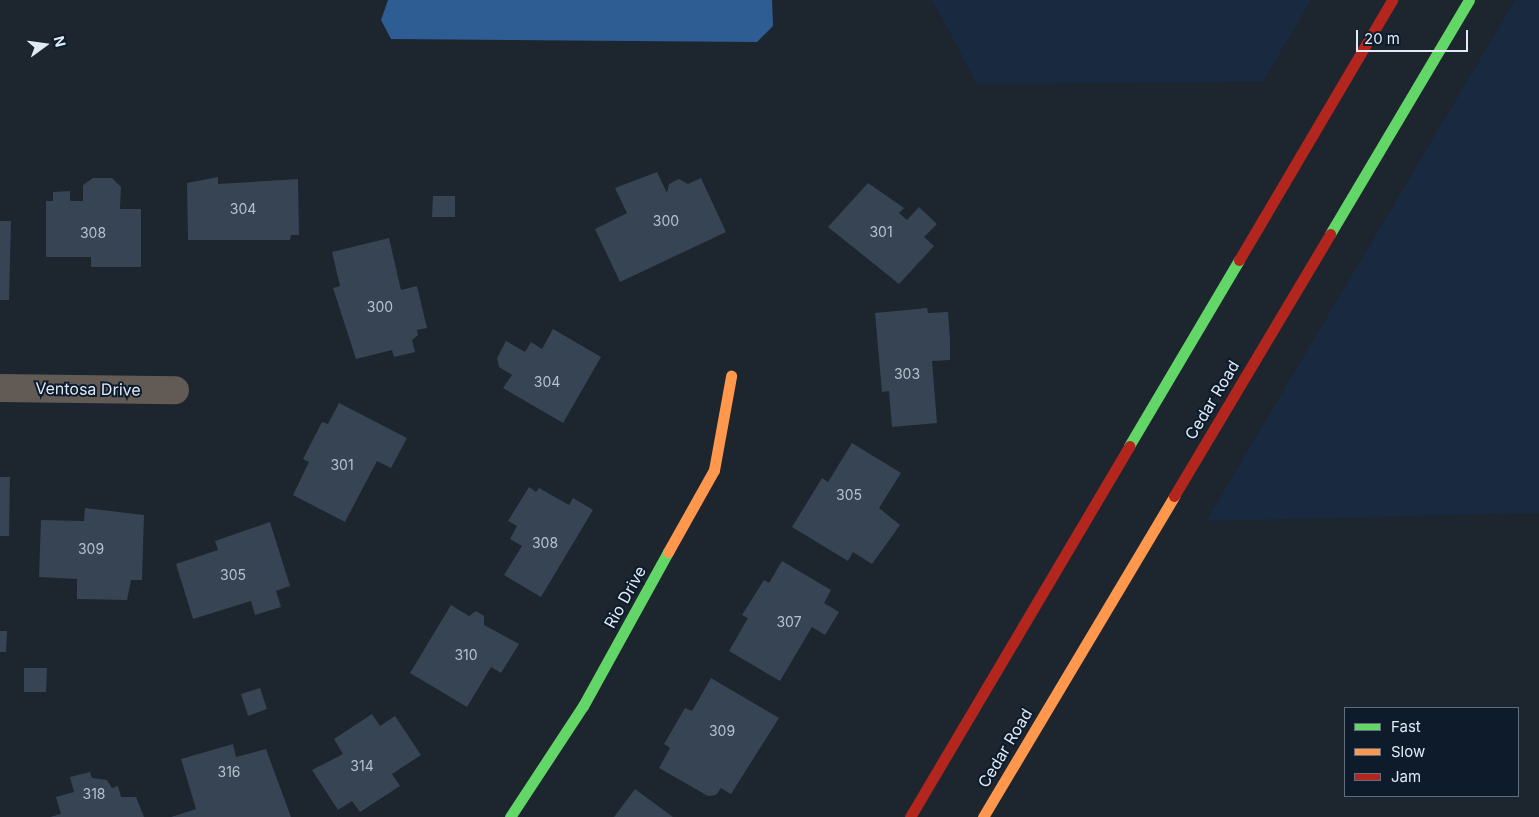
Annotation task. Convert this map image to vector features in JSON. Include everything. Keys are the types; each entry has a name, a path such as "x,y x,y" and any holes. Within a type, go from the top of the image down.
{"main road":[{"path":"910,817 1392,0"},
{"name":"Cedar Road","path":"983,817 1469,0"},
{"name":"Rio Drive","path":"510,817 583,706 714,470 731,376"}],"street":[{"name":"Ventosa Drive","path":"0,388 175,390"}],"shaded area":[{"path":"932,0 1311,0 1263,82 977,84"},
{"path":"1515,0 1539,0 1539,513 1206,521"}],"water":[{"path":"388,0 772,0 773,26 757,42 391,39 381,20"}],"building":[{"path":"657,172 667,193 669,184 679,179 688,184 701,178 726,232 620,282 595,229 627,213 615,188"},
{"path":"218,177 218,184 298,179 299,235 291,235 290,240 188,240 187,183"},
{"path":"93,178 112,178 121,187 120,209 141,209 141,267 91,267 91,257 46,257 46,201 53,201 53,192 70,191 70,201 83,201 83,185"},
{"path":"868,183 904,208 899,213 907,220 919,207 937,224 924,237 934,246 899,284 828,227"},
{"path":"433,196 455,196 455,217 432,217"},
{"path":"0,221 11,221 9,300 0,300"},
{"path":"389,238 401,290 417,286 427,328 417,330 418,335 412,340 415,352 394,357 392,350 356,359 333,288 340,286 332,252"},
{"path":"927,308 928,313 948,312 950,360 932,361 937,423 892,427 889,391 882,392 875,313"},
{"path":"553,329 601,357 563,423 503,388 512,375 499,367 497,358 506,341 525,352 531,342 542,349"},
{"path":"339,403 407,438 391,468 377,461 345,522 293,495 309,462 303,459 322,422 328,424"},
{"path":"852,443 901,473 879,508 900,525 872,564 853,552 848,561 792,527 822,478 828,482"},
{"path":"0,477 10,477 9,536 0,536"},
{"path":"529,487 536,492 539,488 569,505 573,498 593,510 541,597 504,575 522,546 510,539 517,526 508,521"},
{"path":"85,508 144,515 142,580 131,580 127,600 77,599 77,579 39,577 41,520 84,521"},
{"path":"270,522 290,586 276,591 281,607 255,615 251,601 193,619 176,564 218,550 215,541"},
{"path":"782,561 831,590 824,603 839,612 825,635 812,627 780,681 729,651 748,618 742,615 764,580 769,583"},
{"path":"451,605 469,616 476,611 484,616 484,625 519,644 501,673 491,667 467,707 410,673"},
{"path":"0,631 7,631 6,652 0,652"},
{"path":"24,668 47,668 46,692 24,692"},
{"path":"711,678 779,718 731,794 721,788 716,795 708,796 659,768 670,748 664,744 685,708 692,711"},
{"path":"260,688 267,709 248,716 241,694"},
{"path":"372,714 380,726 395,716 421,755 392,774 400,786 360,812 352,801 338,810 312,770 343,754 334,739"},
{"path":"233,744 236,757 266,749 291,817 171,817 196,809 181,759"},
{"path":"90,772 92,778 107,780 112,788 118,786 121,797 136,797 144,817 50,817 61,814 56,797 74,792 70,777"},
{"path":"635,789 673,817 614,817"}],"traffic: fast":[{"path":"1330,234 1469,0"},
{"path":"1129,446 1239,260"},
{"path":"510,817 583,706 668,552"}],"traffic: slow":[{"path":"668,552 714,470 731,376"},
{"path":"983,817 1174,496"}],"traffic: jam":[{"path":"1239,260 1392,0"},
{"path":"1174,496 1330,234"},
{"path":"910,817 1129,446"}]}
